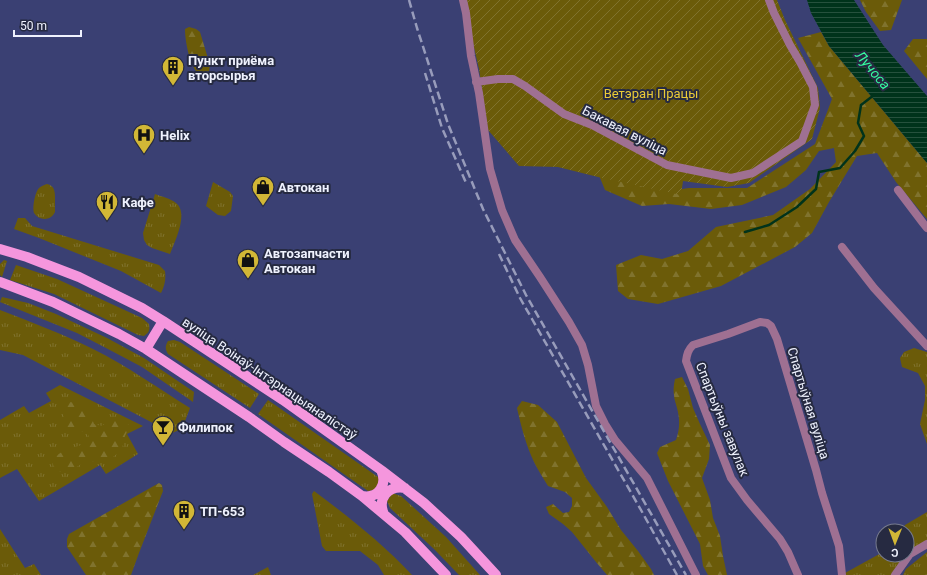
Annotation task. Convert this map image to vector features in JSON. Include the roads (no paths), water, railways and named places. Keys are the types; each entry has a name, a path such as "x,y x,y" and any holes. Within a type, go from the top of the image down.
{"main road":[{"name":"вуліца Воінаў-Інтэрнацыяналістаў","path":"0,249 27,257 79,277 142,308 163,321 283,400 382,470 424,503 461,537 496,575"},
{"path":"0,282 54,302 146,349 249,417 362,496 405,532 446,575"},
{"path":"146,349 163,321"},
{"path":"362,496 370,496 380,490 384,482 382,470"},
{"path":"384,514 382,510 382,501 386,493 393,488 405,488"}],"street":[{"path":"463,0 466,13 470,56 479,93 490,169 502,210 515,240 582,345 596,406 615,440 647,478 696,575"},
{"name":"Бакавая вуліца","path":"476,82 498,79 513,79 564,114 592,125 667,165 731,178 753,173 802,141 815,105 813,87 790,45 769,0"},
{"path":"898,190 927,228"},
{"path":"842,247 874,288 927,346"},
{"name":"Спартыўная вуліца","path":"689,350 693,345 760,322 768,323 771,326 777,339 839,546 842,575"},
{"name":"Спартыўны завулак","path":"689,350 686,361 731,478 750,504 780,539 788,552 798,575"},
{"path":"895,575 910,554 927,544"}],"water":[{"name":"Лучоса","path":"807,0 854,0 883,45 927,96 927,163 829,46 811,13"}],"waterway":[{"name":"Лучоса","path":"745,232 769,225 797,207 816,189 819,172 840,168 855,151 864,136 858,123 861,105 874,95"}],"railway":[{"path":"409,0 448,124 483,209 526,295 686,575"},
{"path":"425,73 442,128 467,185"},
{"path":"499,254 520,298 677,575"}],"place":[{"name":"Пункт приёма вторсырья","path":"173,86"},
{"name":"Helix","path":"144,154"},
{"name":"Автокан","path":"263,206"},
{"name":"Кафе","path":"107,222"},
{"name":"Автозапчасти Автокан","path":"248,280"},
{"name":"Филипок","path":"163,446"},
{"name":"ТП-653","path":"184,530"}],"park label":[{"name":"Ветэран Працы","path":"651,93"}]}
